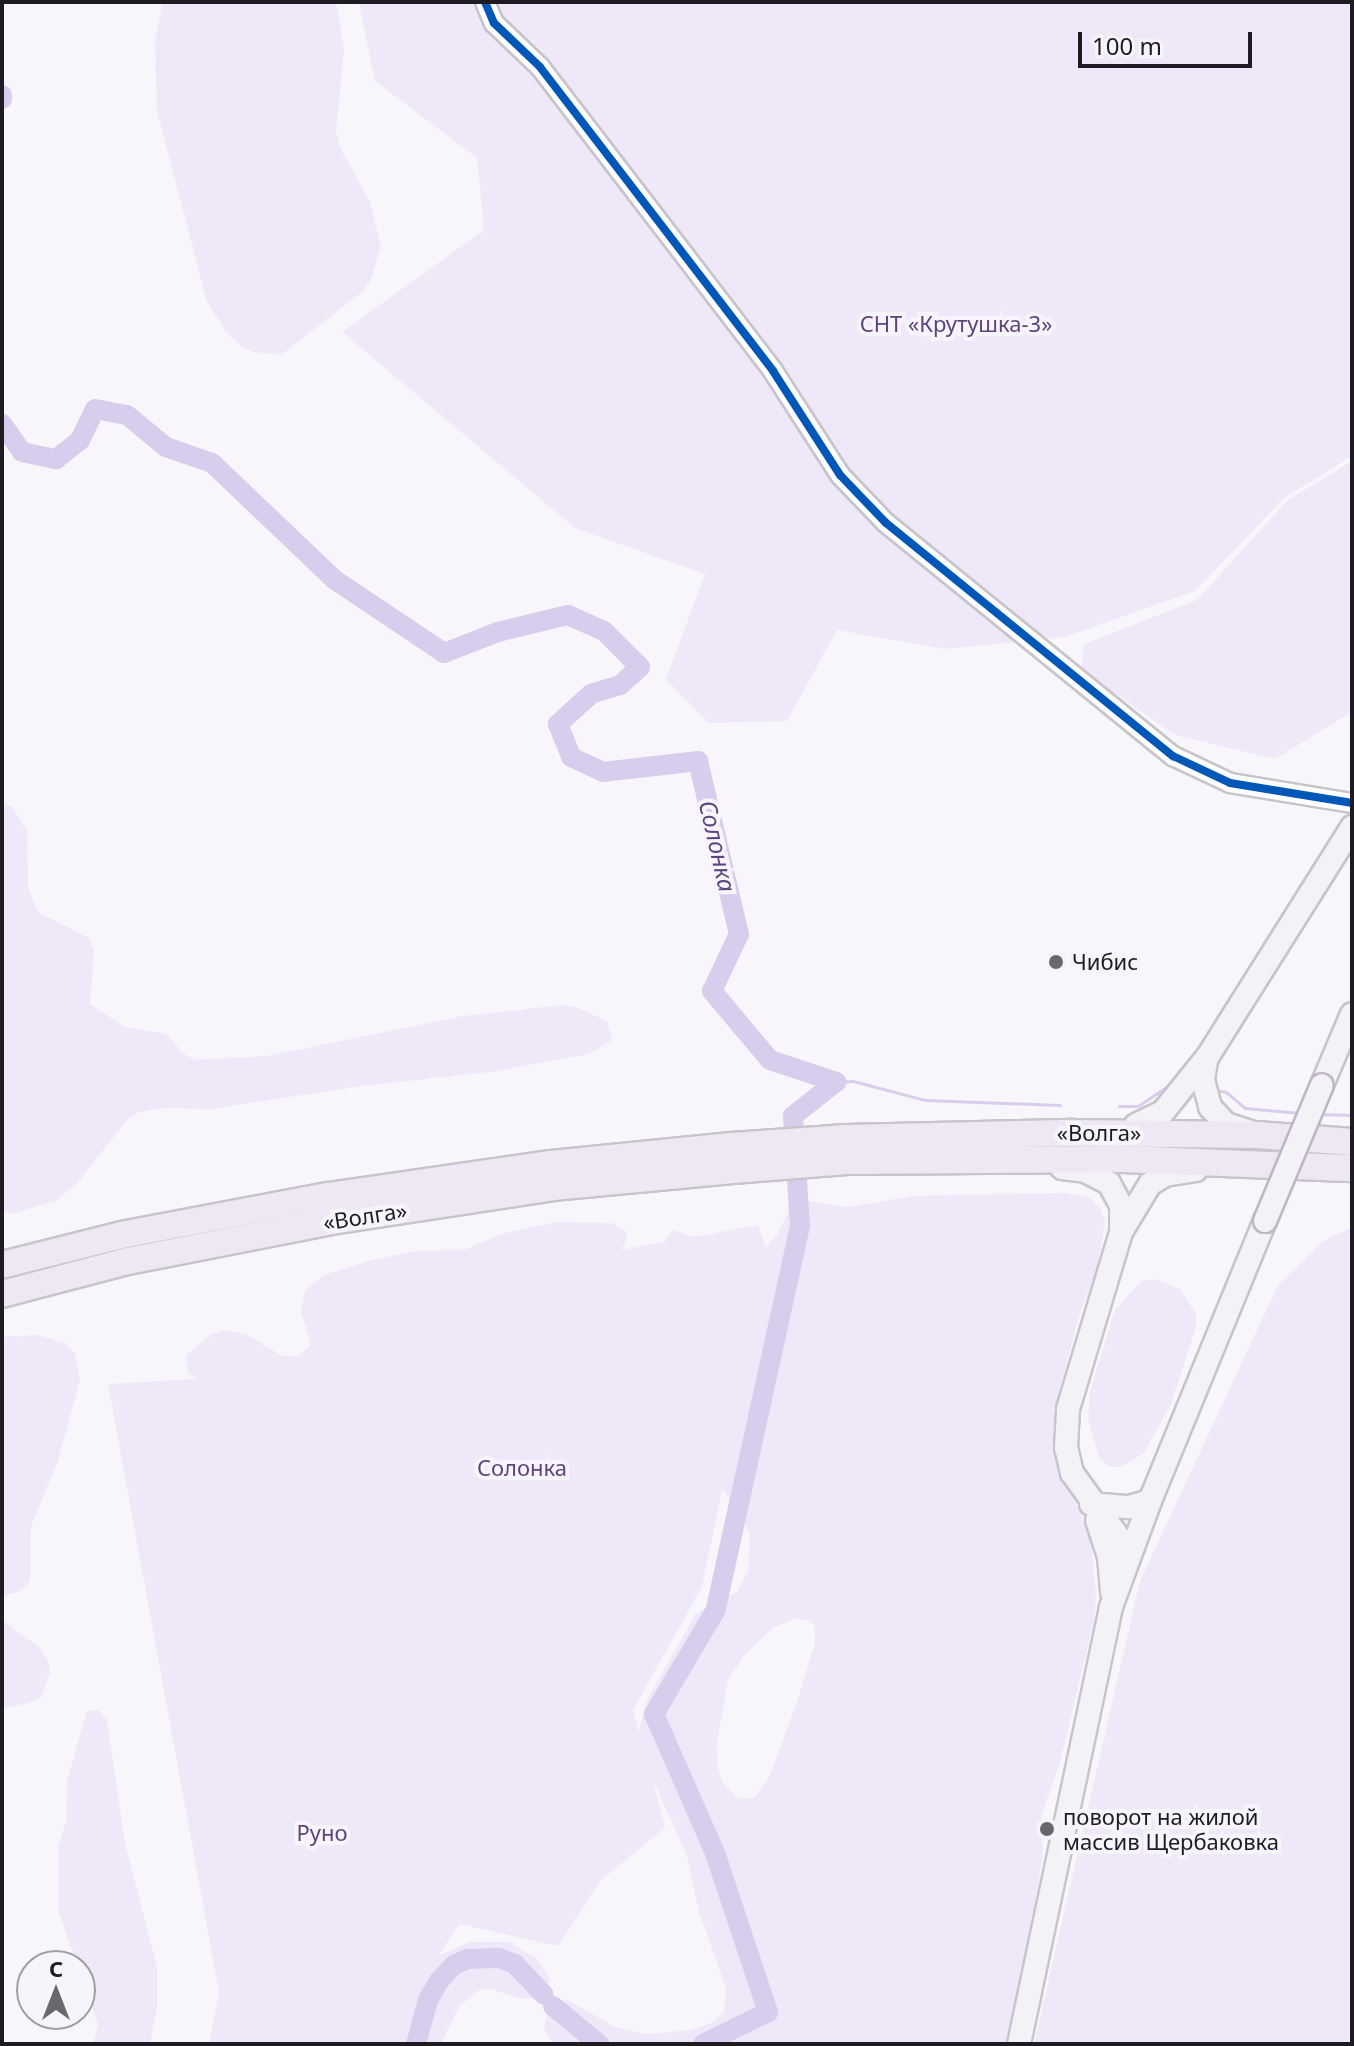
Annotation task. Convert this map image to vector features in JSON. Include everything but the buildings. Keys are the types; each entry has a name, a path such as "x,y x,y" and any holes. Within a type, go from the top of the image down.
{"highway":[{"name":"«Волга»","path":"846,1149 1073,1133 1248,1131 1352,1142"},
{"name":"«Волга»","path":"846,1149 1008,1161 1123,1159 1352,1168"},
{"path":"732,1158 846,1149"},
{"name":"«Волга»","path":"2,1265 121,1235 328,1196 551,1164 732,1158"},
{"name":"«Волга»","path":"2,1294 128,1261 332,1221 732,1158"}],"main road":[{"path":"1136,1125 1163,1112 1208,1056 1352,827"},
{"path":"1019,2044 1111,1607 1150,1501 1352,1014"},
{"path":"1208,1056 1203,1080 1206,1100 1218,1119 1248,1131"},
{"path":"1073,1133 1136,1125 1248,1131"},
{"path":"1008,1161 1085,1171 1104,1179 1121,1206 1121,1232"},
{"path":"1111,1607 1109,1557 1091,1504 1067,1460 1066,1425 1121,1232 1143,1193 1165,1175 1254,1163"},
{"path":"1091,1504 1129,1507 1150,1501"},
{"path":"1091,1504 1130,1553"}],"street":[{"path":"485,2 494,23 540,67 773,371 840,475 886,523 1173,756 1230,783 1352,803"}],"green space":[{"path":"163,2 336,2 344,49 336,132 340,147 370,202 381,247 371,280 362,292 281,355 253,352 240,345 227,333 207,302 157,111 155,39"},
{"name":"СНТ «Крутушка-3»","path":"359,2 1352,2 1352,456 1284,498 1195,591 1065,637 944,649 837,630 787,721 708,723 666,679 705,574 575,528 342,332 484,230 477,158 375,81"},
{"path":"1352,461 1352,712 1275,759 1175,735 1081,670 1084,644 1197,600 1288,500"},
{"path":"2,804 12,807 27,830 28,887 38,912 89,938 94,951 90,1004 125,1027 166,1034 184,1054 196,1060 267,1056 463,1016 562,1005 576,1007 607,1021 612,1040 589,1054 490,1072 362,1086 210,1109 167,1108 139,1112 127,1120 78,1182 56,1201 14,1213 2,1213"},
{"name":"Руно","path":"1068,1193 1090,1198 1101,1209 1105,1224 1097,1270 1080,1313 1060,1387 1053,1441 1057,1465 1091,1535 1096,1596 1094,1621 1059,1766 1041,1817 1043,1854 1018,2007 1008,2044 553,2042 544,2029 548,2009 553,2003 568,2000 615,2027 645,2034 692,2030 713,2022 724,2012 726,1988 699,1912 687,1856 652,1778 665,1828 601,1880 558,1946 459,1924 438,1956 469,1942 509,1942 536,1958 546,1971 550,1982 534,1998 520,1999 491,1989 477,1991 459,2007 441,2044 209,2044 219,1992 108,1384 197,1379 188,1373 186,1355 212,1334 225,1330 248,1335 282,1356 298,1356 309,1347 310,1340 301,1312 305,1290 324,1275 372,1260 416,1251 464,1250 501,1234 556,1222 612,1223 625,1231 627,1238 621,1250 664,1242 673,1230 693,1237 758,1225 766,1247 777,1235 792,1204 799,1200 847,1207 913,1196","holes":["722,1490 741,1515 750,1535 748,1572 737,1592 696,1614 646,1701 639,1732 633,1710 702,1587","797,1618 810,1621 815,1627 815,1643 798,1699 769,1778 754,1798 739,1799 723,1783 718,1768 717,1743 728,1680 745,1654 774,1627"]},
{"path":"1352,1227 1352,2044 1034,2044 1140,1581 1278,1285 1322,1242"},
{"path":"1155,1279 1180,1289 1196,1314 1196,1327 1171,1404 1144,1453 1121,1467 1108,1466 1099,1457 1088,1419 1090,1392 1115,1310 1141,1281"},
{"path":"38,1335 65,1343 75,1353 80,1380 58,1461 31,1526 30,1581 20,1591 2,1596 2,1337"},
{"path":"2,1620 40,1648 48,1660 50,1673 41,1697 30,1703 2,1708"},
{"path":"98,1710 107,1720 125,1843 157,1967 157,2008 150,2044 93,2044 98,2025 96,1950 72,1950 58,1910 58,1848 66,1822 67,1781 87,1711"}],"waterway":[{"name":"Солонка","path":"2,424 22,452 56,459 80,440 95,409 127,415 166,447 212,463 335,580 444,653 498,632 568,615 604,631 640,667 620,685 591,694 558,724 571,757 603,772 698,761 739,934 712,991 770,1060 836,1082 793,1116 800,1226 715,1611 654,1714 715,1853 768,2012 703,2044"},
{"path":"836,1082 853,1081 925,1100 1060,1105"},
{"path":"1119,1106 1138,1106 1165,1088"},
{"path":"1215,1090 1226,1092 1245,1108 1300,1113"},
{"path":"1320,1114 1352,1115"},
{"name":"Солонка","path":"416,2044 428,2000 439,1981 454,1965 467,1959 499,1958 515,1964 544,1995"},
{"name":"Солонка","path":"553,2006 599,2044"}],"cycle path":[{"path":"485,2 494,23 540,67 773,371 840,475 886,523 1173,756 1230,783 1352,803"}],"place":[{"name":"Чибис","path":"1056,962"},
{"name":"поворот на жилой массив Щербаковка","path":"1047,1829"}]}
